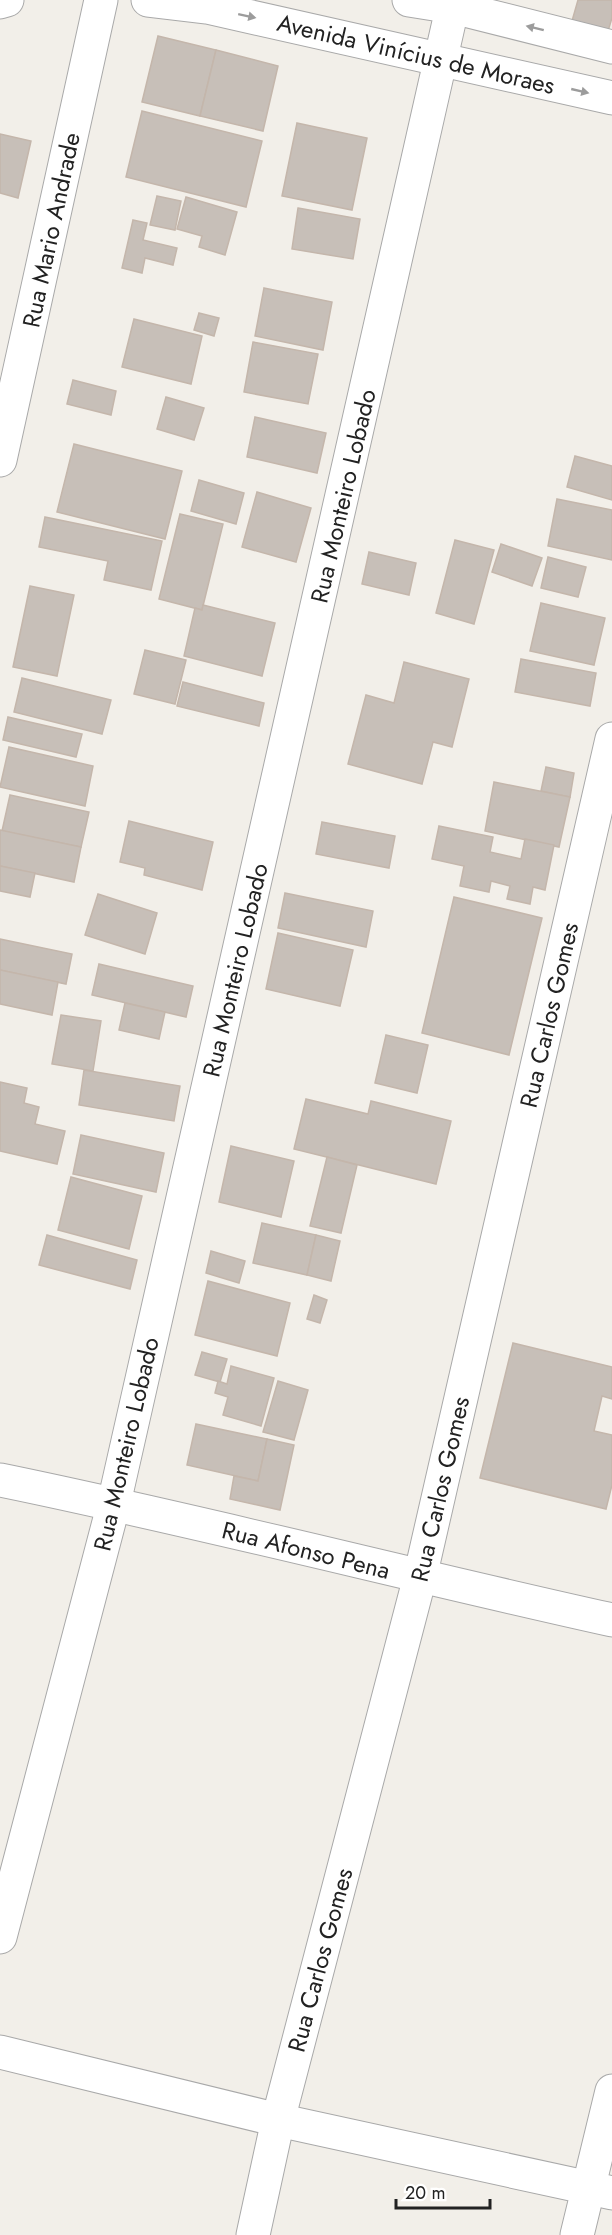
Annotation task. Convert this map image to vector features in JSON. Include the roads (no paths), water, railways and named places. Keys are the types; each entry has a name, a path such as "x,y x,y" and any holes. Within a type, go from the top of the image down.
{"street":[{"path":"0,2 8,0"},
{"name":"Rua Mario Andrade","path":"0,460 101,0"},
{"name":"Avenida Vinícius de Moraes","path":"148,0 207,7 612,98"},
{"path":"409,0 453,4 612,47"},
{"name":"Rua Monteiro Lobado","path":"0,1937 114,1503 453,4"},
{"name":"Rua Carlos Gomes","path":"253,2235 278,2120 420,1577 612,739"},
{"name":"Rua Afonso Pena","path":"0,1480 114,1503 420,1577 612,1620"},
{"path":"0,2052 278,2120 600,2190"},
{"path":"577,2235 600,2190 612,2091"}]}
